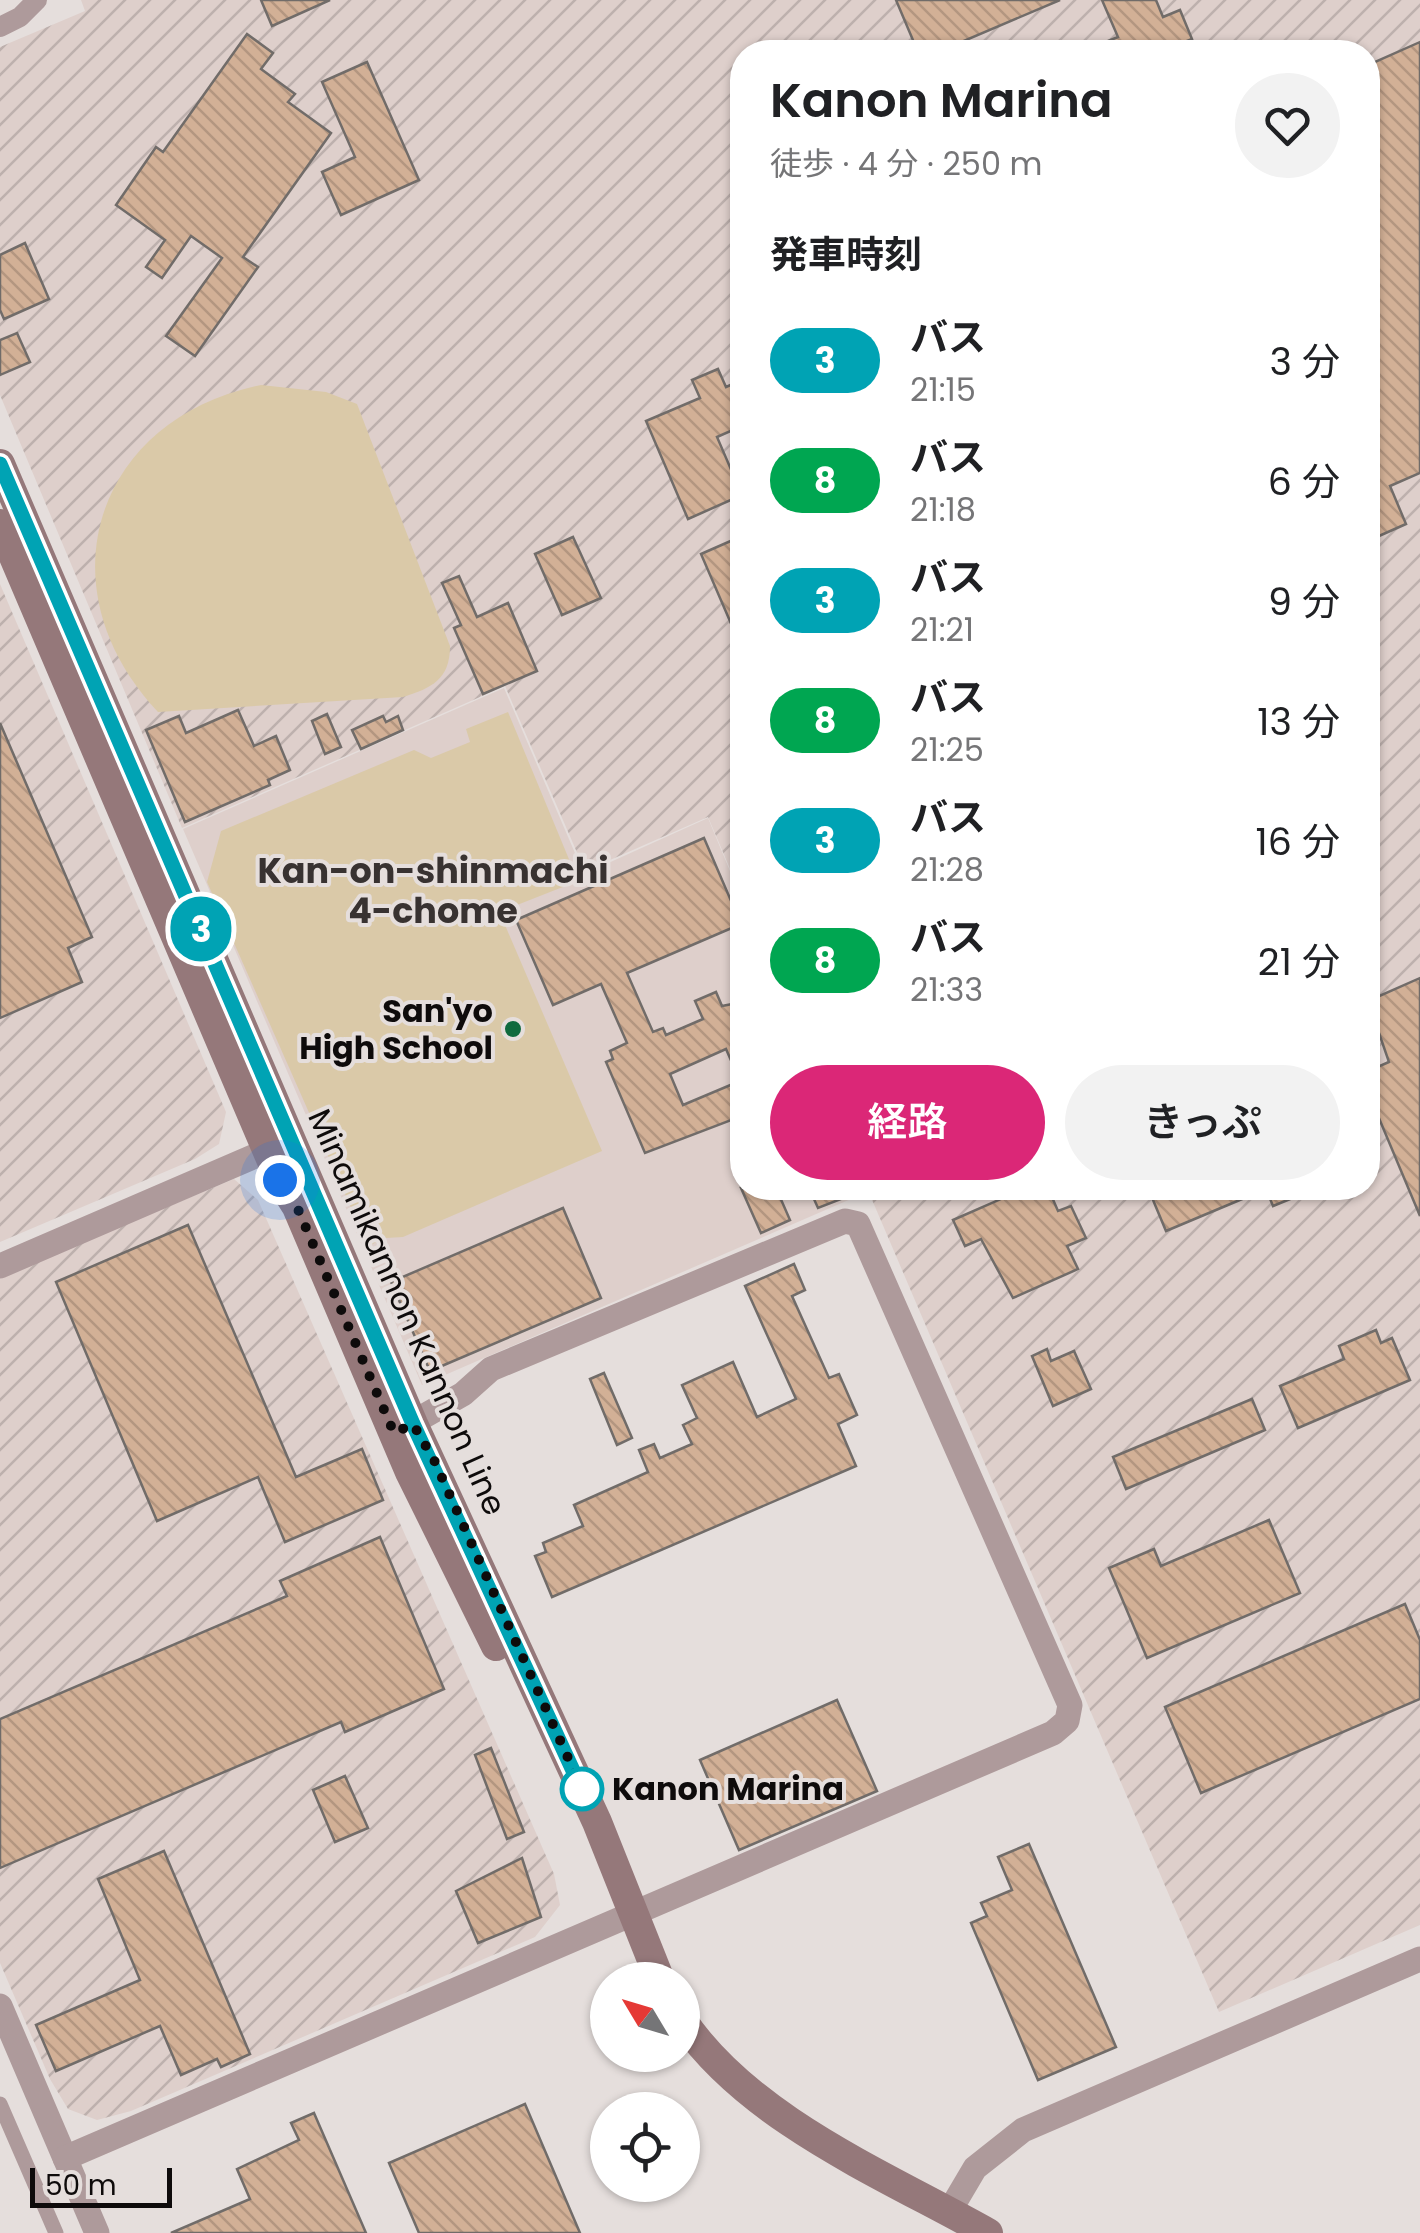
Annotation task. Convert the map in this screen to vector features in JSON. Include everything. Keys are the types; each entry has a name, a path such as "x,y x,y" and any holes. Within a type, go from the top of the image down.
{"main road":[{"name":"Minamikannon Kannon Line","path":"0,464 280,1146"},
{"name":"Minamikannon Kannon Line","path":"0,524 404,1428 597,1822 652,1962"},
{"path":"700,2043 754,2098 988,2233"}],"street":[{"path":"0,26 20,17 37,0"},
{"path":"0,1266 280,1146"},
{"path":"65,2158 1052,1732 1065,1725 1070,1715 1070,1705 867,1234 858,1224 845,1220 491,1370 463,1394 404,1428"},
{"path":"949,2212 975,2168 1023,2130 1420,1959"},
{"path":"0,2006 98,2233"},
{"path":"0,2104 56,2233"}],"shaded area":[{"path":"81,0 1420,0 1420,1925 1219,2012 872,1200 1380,1200 1380,40 730,40 730,869 708,817 585,871 505,686 182,828 0,395 0,47 85,11"},
{"path":"261,385 326,392 357,404 450,646 447,667 431,686 403,697 158,712 122,664 101,613 95,563 103,515 124,471 158,433 204,404"},
{"path":"0,584 226,1112 219,1144 195,1159 0,1242"},
{"path":"504,688 584,874 708,818 730,871 730,1200 849,1200 422,1385 183,829"},
{"path":"508,712 578,881 512,907 505,925 602,1151 403,1237 386,1238 368,1246 207,882 221,831 414,750 431,758 470,742 466,729"},
{"path":"234,1179 258,1200 554,1874 560,1905 535,1937 131,2111 97,2120 68,2109 50,2079 0,1963 0,1277"}],"building":[{"path":"261,0 330,0 272,26"},
{"path":"896,0 1060,0 966,40 913,40"},
{"path":"1102,0 1156,0 1163,17 1180,10 1192,39 1111,40 1118,37"},
{"path":"247,34 273,53 261,69 295,94 288,102 331,133 243,257 258,267 195,356 166,336 222,258 191,236 162,278 146,267 165,240 116,205 156,147 163,152"},
{"path":"1420,42 1420,473 1390,486 1406,524 1380,536 1380,60"},
{"path":"367,62 419,180 341,215 322,172 355,157 322,82"},
{"path":"25,243 49,299 4,319 0,310 0,255"},
{"path":"17,333 30,362 0,375 0,340"},
{"path":"718,369 726,387 730,385 730,431 717,437 730,467 730,500 688,519 646,421 700,398 692,380"},
{"path":"573,537 601,598 562,615 535,554"},
{"path":"730,541 730,621 701,554"},
{"path":"459,576 477,617 508,603 537,671 483,694 454,628 461,625 442,583"},
{"path":"238,710 254,746 276,736 290,770 268,780 270,785 185,822 146,730 179,716 186,733"},
{"path":"327,714 341,747 325,754 312,721"},
{"path":"383,716 386,722 398,716 403,730 361,749 352,730"},
{"path":"0,723 92,937 68,948 82,982 0,1018"},
{"path":"704,838 730,898 730,929 627,973 653,1032 663,1028 666,1035 703,1019 695,1001 716,992 722,1006 730,1004 730,1058 726,1049 670,1074 683,1105 730,1085 730,1121 645,1153 606,1062 613,1059 610,1051 627,1043 601,984 553,1005 516,920"},
{"path":"1420,978 1420,1216 1380,1121 1380,1066 1389,1062 1380,1036 1380,996"},
{"path":"746,1200 781,1200 790,1220 761,1233"},
{"path":"814,1200 838,1200 818,1208"},
{"path":"999,1200 1053,1200 1058,1211 1071,1206 1086,1238 1067,1246 1078,1269 1013,1298 981,1239 965,1246 953,1220"},
{"path":"1153,1200 1240,1200 1166,1231"},
{"path":"563,1208 601,1298 430,1371 391,1282"},
{"path":"188,1225 296,1477 362,1449 383,1500 285,1542 258,1477 157,1521 56,1282"},
{"path":"794,1264 805,1290 792,1296 829,1378 839,1374 857,1415 838,1424 856,1466 552,1597 535,1556 546,1552 543,1543 583,1526 574,1505 648,1472 639,1450 654,1444 660,1458 692,1444 683,1425 697,1418 682,1385 733,1362 757,1417 796,1399 745,1286"},
{"path":"1376,1330 1381,1343 1392,1338 1410,1380 1298,1428 1280,1386 1344,1359 1339,1346"},
{"path":"1047,1349 1051,1361 1074,1351 1091,1389 1053,1406 1032,1356"},
{"path":"604,1373 632,1438 617,1445 590,1379"},
{"path":"1252,1399 1265,1430 1126,1489 1113,1457"},
{"path":"1269,1520 1300,1593 1147,1658 1109,1568 1154,1549 1161,1566"},
{"path":"380,1537 444,1689 345,1732 341,1722 0,1868 0,1719 287,1596 280,1581"},
{"path":"1405,1604 1420,1640 1420,1699 1201,1793 1165,1707"},
{"path":"837,1700 877,1791 739,1850 700,1760"},
{"path":"491,1748 524,1832 507,1839 475,1755"},
{"path":"345,1776 368,1828 335,1842 313,1790"},
{"path":"1029,1844 1116,2047 1038,2080 971,1923 987,1916 981,1903 1012,1890 998,1857"},
{"path":"164,1851 250,2054 221,2067 217,2059 181,2075 160,2026 56,2071 36,2025 140,1980 98,1879"},
{"path":"522,1858 541,1917 478,1943 456,1891"},
{"path":"525,2104 580,2233 419,2233 389,2163"},
{"path":"314,2113 366,2233 171,2233 250,2199 237,2169 299,2140 291,2123"}],"bus line":[{"name":"3","path":"0,464 413,1424 434,1460 582,1790"}],"place":[{"name":"San'yo High School","path":"513,1029"},
{"name":"Kanon Marina","path":"582,1789"}],"district":[{"name":"Kan-on-shinmachi 4-chome","path":"433,891"}],"route":[{"path":"280,1180 297,1207 394,1433 413,1424 434,1460 582,1789"}]}
